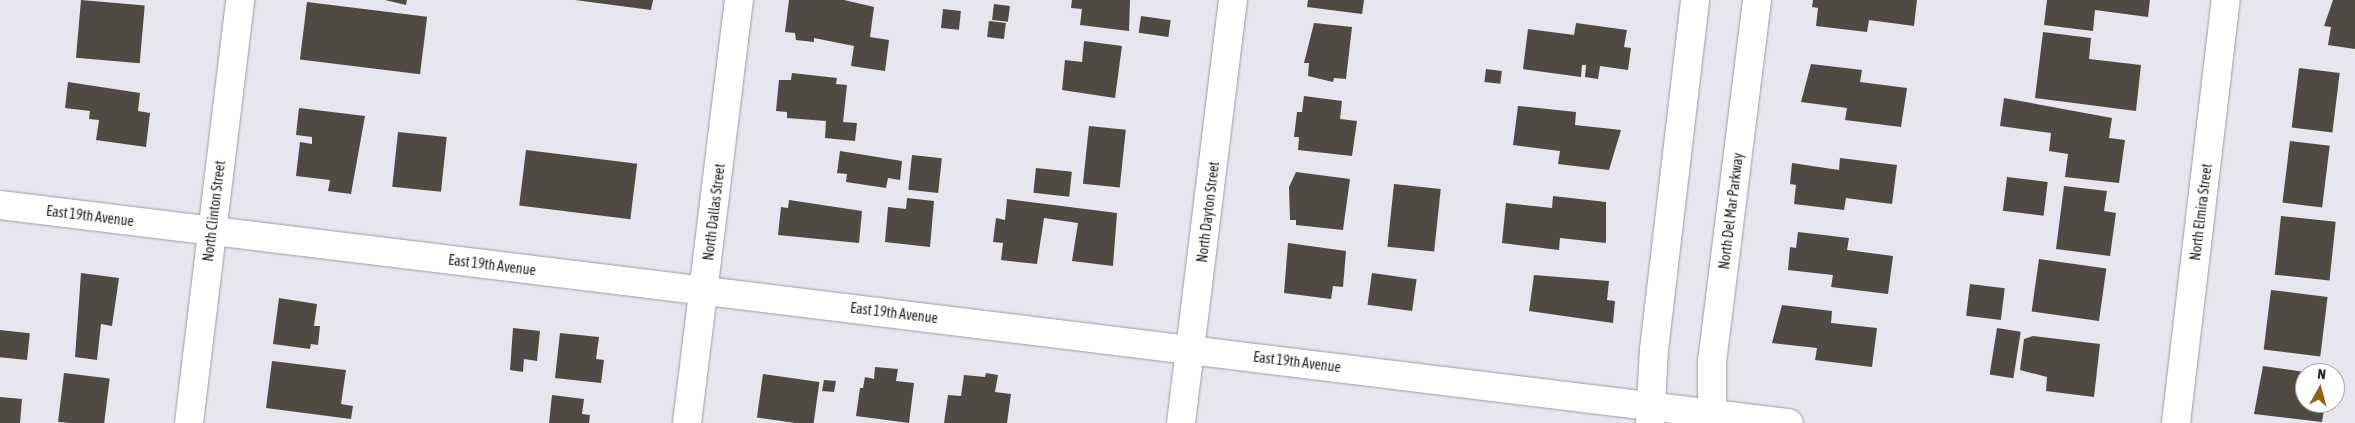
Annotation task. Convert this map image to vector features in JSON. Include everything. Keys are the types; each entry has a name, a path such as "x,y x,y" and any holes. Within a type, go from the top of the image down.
{"street":[{"name":"North Clinton Street","path":"189,423 240,0"},
{"name":"North Dallas Street","path":"687,423 705,290 739,0"},
{"name":"North Dayton Street","path":"1181,423 1233,0"},
{"path":"1651,415 1695,0"},
{"name":"North Del Mar Parkway","path":"1712,418 1712,362 1757,0"},
{"name":"North Elmira Street","path":"2176,423 2226,0"},
{"name":"East 19th Avenue","path":"0,205 1191,348 1651,415 1789,423"}],"building":[{"path":"81,0 145,6 140,63 76,58"},
{"path":"385,0 407,0 406,5"},
{"path":"575,0 653,0 651,10"},
{"path":"789,0 844,0 874,7 870,37 889,40 885,71 851,66 854,46 814,38 814,42 796,40 795,33 785,32"},
{"path":"1072,0 1130,0 1129,31 1080,25 1082,9 1071,8"},
{"path":"1308,0 1364,0 1362,14 1307,7"},
{"path":"1813,0 1917,0 1914,26 1869,20 1867,32 1816,26 1818,8 1812,7"},
{"path":"2047,0 2150,0 2148,17 2095,10 2093,31 2044,25"},
{"path":"2333,0 2355,0 2355,49 2328,45 2331,27 2324,26"},
{"path":"307,2 427,17 420,74 300,60"},
{"path":"994,4 1010,6 1008,22 992,20"},
{"path":"943,9 961,11 959,30 941,28"},
{"path":"1141,16 1171,20 1168,37 1139,33"},
{"path":"989,21 1006,23 1004,39 987,37"},
{"path":"1314,23 1352,27 1346,79 1334,78 1333,82 1308,76 1309,63 1304,63"},
{"path":"1576,23 1627,30 1624,47 1631,48 1628,70 1600,66 1598,79 1585,77 1586,65 1582,65 1581,77 1523,69 1528,29 1574,35"},
{"path":"2043,32 2091,38 2089,59 2141,65 2136,111 2035,98"},
{"path":"1084,41 1122,46 1115,98 1062,90 1065,60 1082,62"},
{"path":"1811,64 1862,70 1860,82 1907,88 1901,127 1845,120 1847,108 1801,102"},
{"path":"2299,68 2340,73 2332,133 2292,128"},
{"path":"1486,69 1502,71 1500,84 1484,82"},
{"path":"792,73 837,78 836,84 847,85 843,122 857,123 855,141 825,138 826,121 787,118 787,112 776,111 779,80 791,80"},
{"path":"68,82 140,93 138,111 150,113 146,147 96,140 99,120 89,119 90,111 65,108"},
{"path":"1304,96 1342,101 1340,119 1357,121 1352,156 1298,150 1299,137 1294,137 1297,112 1302,112"},
{"path":"2004,98 2112,118 2109,138 2125,140 2119,183 2065,177 2068,154 2049,151 2051,133 2000,126"},
{"path":"1518,106 1576,112 1575,125 1621,130 1609,170 1558,164 1560,151 1513,145"},
{"path":"299,108 365,116 351,194 328,191 330,180 296,176 300,142 312,144 312,137 296,135"},
{"path":"1089,126 1126,130 1120,188 1083,184"},
{"path":"398,132 447,137 441,192 392,187"},
{"path":"2290,141 2330,146 2322,207 2282,203"},
{"path":"526,150 637,164 630,219 519,206"},
{"path":"840,151 902,161 900,180 888,178 886,188 846,182 847,174 837,173"},
{"path":"912,155 942,158 938,193 908,190"},
{"path":"1840,158 1897,165 1892,204 1846,198 1844,210 1794,204 1796,185 1790,184 1792,163 1839,170"},
{"path":"1036,168 1072,172 1069,197 1033,193"},
{"path":"1296,172 1350,179 1343,230 1296,225 1296,220 1290,220 1289,187"},
{"path":"2007,177 2048,182 2044,216 2003,211"},
{"path":"1394,184 1441,189 1434,252 1387,247"},
{"path":"2064,186 2107,191 2104,211 2116,213 2110,256 2056,249"},
{"path":"1553,196 1606,202 1606,243 1560,238 1559,250 1502,243 1506,203 1552,208"},
{"path":"907,198 934,201 930,247 885,242 888,207 906,209"},
{"path":"1007,199 1117,213 1113,266 1072,261 1078,223 1044,218 1037,264 1001,260 1003,243 993,242 996,218 1005,220"},
{"path":"789,200 862,211 859,243 778,235 781,207 788,208"},
{"path":"2281,216 2336,222 2330,280 2275,275"},
{"path":"1798,232 1849,238 1847,250 1893,256 1888,294 1831,287 1833,275 1788,270 1790,247 1796,248"},
{"path":"1288,243 1346,251 1343,287 1333,286 1331,299 1284,293"},
{"path":"2039,259 2106,268 2099,321 2032,311"},
{"path":"81,273 119,278 112,326 101,324 97,360 75,357"},
{"path":"1372,273 1417,279 1412,311 1368,305"},
{"path":"1534,275 1609,281 1607,300 1615,301 1613,323 1529,311"},
{"path":"1970,284 2005,288 2001,320 1966,316"},
{"path":"2271,290 2328,297 2320,356 2264,350"},
{"path":"279,298 317,304 314,326 320,326 318,345 311,344 310,349 273,344"},
{"path":"1782,305 1832,311 1831,323 1877,328 1872,367 1815,360 1817,348 1772,343"},
{"path":"513,328 540,331 537,361 524,359 523,372 510,370"},
{"path":"1997,328 2021,332 2013,378 1990,374"},
{"path":"0,330 30,333 27,360 0,357"},
{"path":"560,333 599,337 596,359 604,360 601,383 555,378"},
{"path":"2033,336 2100,344 2094,397 2046,391 2047,377 2020,370 2024,339"},
{"path":"272,361 346,370 341,404 353,406 351,419 266,408"},
{"path":"2263,366 2295,371 2295,413 2323,413 2322,422 2254,414"},
{"path":"875,367 898,369 896,381 914,383 909,423 856,416 860,388 863,388 865,377 874,379"},
{"path":"64,373 110,379 104,423 58,422"},
{"path":"986,373 998,375 995,392 1011,394 1007,423 944,423 948,395 961,396 964,375 985,377"},
{"path":"763,374 819,382 814,423 796,423 757,418"},
{"path":"824,380 836,381 834,392 822,391"},
{"path":"552,395 584,399 582,414 590,415 589,423 549,423"},
{"path":"0,397 22,399 20,423 0,423"}]}
